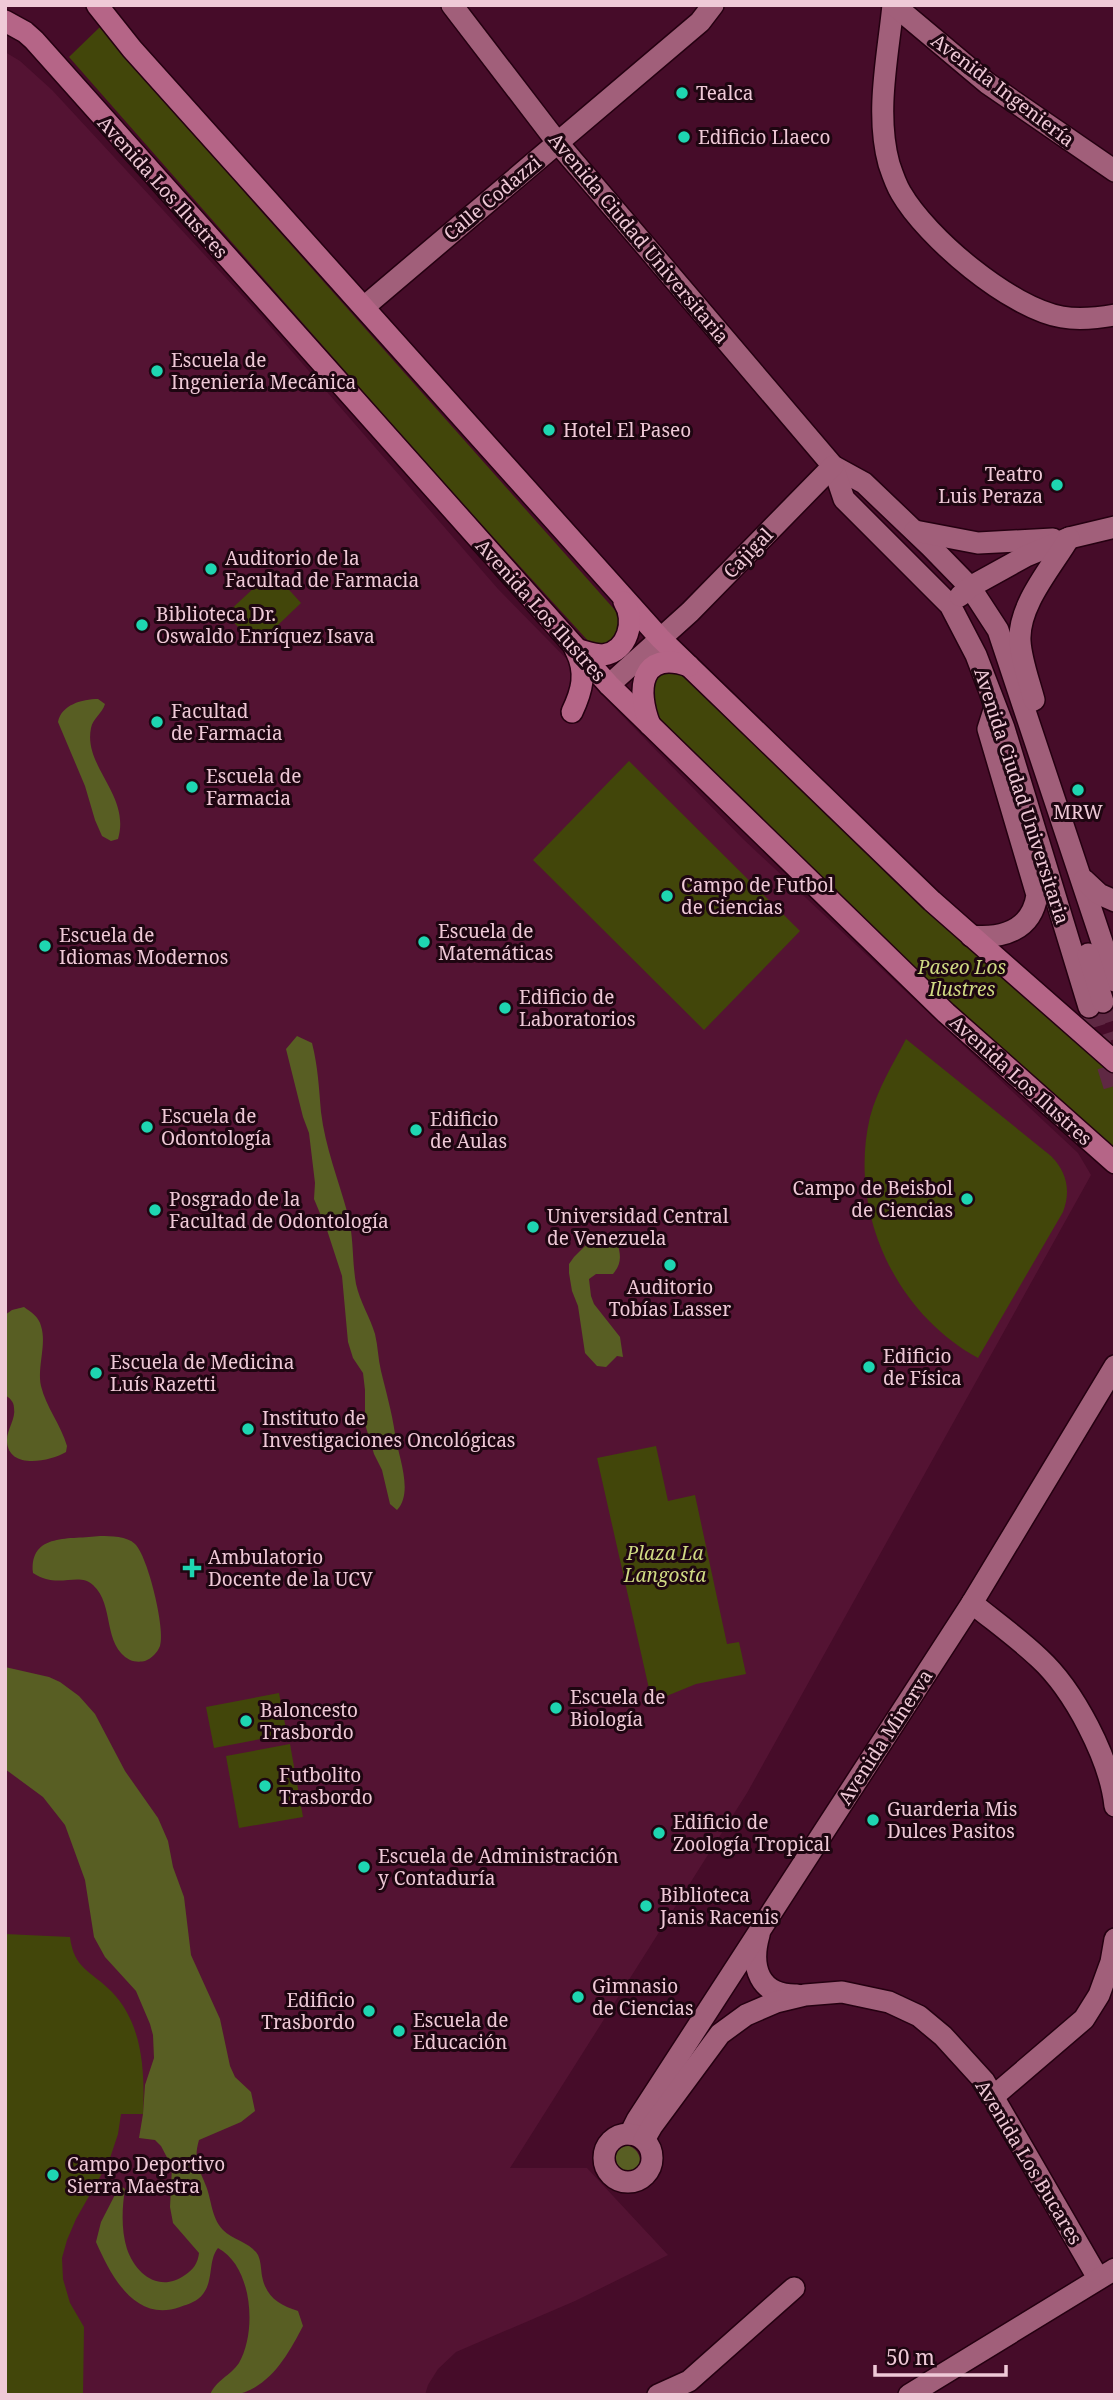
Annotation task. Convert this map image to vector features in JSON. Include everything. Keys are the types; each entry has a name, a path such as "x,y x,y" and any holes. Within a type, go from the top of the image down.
{"main road":[{"path":"99,7 132,49 660,638 932,901 1115,1062"},
{"name":"Avenida Los Ilustres","path":"5,21 34,40 575,649 652,728 946,1013 1108,1158"},
{"path":"575,649 603,655 622,642 628,633 631,619 628,607 617,591"},
{"path":"572,712 580,696 583,668 575,649"},
{"path":"652,728 646,713 643,688 649,671 668,660 691,666"}],"street":[{"name":"Avenida Ciudad Universitaria","path":"452,5 557,142 833,466 864,483 970,587 998,630 1115,981"},
{"name":"Calle Codazzi","path":"363,307 700,22 713,5"},
{"name":"Avenida Ingeniería","path":"894,5 987,83 1115,171"},
{"path":"894,5 883,121 889,162 899,192 944,245 1002,291 1061,317 1080,319 1115,314"},
{"name":"Avenida Ciudad Universitaria","path":"833,466 844,499 950,605 976,655 1004,729 1096,1005 1050,832 995,645 970,587"},
{"name":"Cajigal","path":"610,685 690,612 833,466"},
{"path":"950,605 970,587 1026,556 1069,538 1115,527"},
{"path":"915,531 978,543 1069,538"},
{"name":"Avenida Ciudad Universitaria","path":"1069,538 1038,584 1020,629 1020,645 1082,878"},
{"path":"971,936 1002,935 1017,928 1032,915 1037,895 988,729 995,707"},
{"path":"1082,878 1099,894 1115,901"},
{"path":"1108,1158 1115,1170"},
{"name":"Avenida Minerva","path":"637,2137 637,2120 972,1603 1113,1370"},
{"path":"972,1603 1041,1659 1072,1697 1097,1743 1115,1806"},
{"name":"Avenida Los Bucares","path":"760,1930 756,1962 762,1980 769,1988 778,1993 804,1995 842,1992 889,2002 919,2016 943,2036 984,2081 1106,2274"},
{"path":"994,2096 1084,2019 1099,1995 1111,1962 1115,1939"},
{"name":"Avenida Los Bucares","path":"637,2137 652,2126 720,2034 746,2015 776,2002 804,1995"},
{"path":"909,2395 1106,2274"},
{"path":"658,2395 689,2381 794,2288"}],"shaded area":[{"name":"Universidad Central de Venezuela","path":"5,52 20,61 52,90 262,317 498,589 743,839 1078,1153 1091,1175 747,1793 510,2168 587,2168 668,2255 575,2301 456,2352 438,2369 425,2395 5,2395"}],"green space":[{"path":"102,25 252,201 614,609 628,628 601,655 440,479 69,57"},
{"path":"272,571 301,603 256,646 226,614"},
{"name":"Paseo Los Ilustres","path":"668,660 1115,1062 1115,1163 651,728 645,678"},
{"path":"98,699 105,704 92,725 90,742 99,769 118,809 118,839 111,841 102,836 85,786 58,722 63,711 73,704"},
{"name":"Campo de Futbol de Ciencias","path":"629,761 800,931 704,1030 533,860"},
{"path":"297,1036 312,1043 326,1138 350,1224 356,1284 373,1328 391,1410 405,1484 402,1502 397,1510 390,1504 382,1470 365,1424 363,1373 353,1358 348,1342 342,1276 314,1199 315,1183 309,1133 286,1049"},
{"name":"Campo de Beisbol de Ciencias","path":"906,1039 1051,1156 1061,1169 1066,1182 1067,1197 1063,1212 978,1358 948,1338 923,1314 901,1286 884,1255 872,1222 866,1187 865,1152 870,1117 881,1087"},
{"path":"601,1235 617,1242 620,1255 613,1274 596,1274 589,1279 594,1304 620,1337 623,1357 617,1356 606,1367 597,1366 585,1353 578,1306 569,1273 569,1264 574,1257 593,1238"},
{"path":"24,1307 37,1317 41,1326 41,1386 67,1446 66,1452 59,1456 40,1461 21,1460 14,1456 9,1450 7,1440 14,1406 5,1395 5,1315"},
{"name":"Plaza La Langosta","path":"656,1446 668,1501 695,1495 727,1644 739,1642 746,1674 696,1684 652,1702 597,1458"},
{"path":"100,1536 132,1541 145,1563 158,1610 161,1638 157,1651 145,1661 132,1661 121,1653 112,1635 100,1593 93,1585 81,1580 51,1580 33,1573 38,1550 45,1544"},
{"path":"5,1667 49,1677 79,1696 95,1714 125,1771 158,1818 168,1841 173,1867 184,1897 191,1955 220,2019 230,2066 235,2077 251,2092 255,2111 241,2122 199,2140 198,2164 219,2225 255,2251 270,2295 279,2303 298,2311 303,2326 275,2370 256,2387 245,2392 210,2395 239,2363 248,2335 245,2285 230,2257 218,2248 213,2258 209,2283 201,2296 187,2305 164,2310 150,2308 127,2293 109,2269 96,2242 101,2222 120,2185 125,2189 125,2242 136,2267 158,2282 176,2280 193,2268 199,2253 173,2223 170,2207 172,2167 155,2140 139,2138 145,2085 154,2058 150,2024 136,1991 105,1957 94,1937 85,1880 65,1825 43,1797 5,1769"},
{"name":"Baloncesto Trasbordo","path":"279,1693 287,1734 214,1748 206,1707"},
{"name":"Futbolito Trasbordo","path":"290,1744 303,1817 239,1828 226,1756"},
{"name":"Campo Deportivo Sierra Maestra","path":"5,1934 70,1937 79,1963 122,2004 136,2033 140,2049 143,2114 121,2114 109,2161 76,2219 62,2258 63,2279 70,2303 84,2327 83,2395 5,2395"},
{"path":"624,2145 635,2150 640,2161 635,2172 624,2177 613,2172 608,2161 613,2150"}],"tunnel":[{"path":"1103,1002 1115,1039"},
{"path":"1089,1007 1115,1090"}],"place":[{"name":"Tealca","path":"682,93"},
{"name":"Edificio Llaeco","path":"684,137"},
{"name":"Escuela de Ingeniería Mecánica","path":"157,371"},
{"name":"Hotel El Paseo","path":"549,430"},
{"name":"Teatro Luis Peraza","path":"1057,485"},
{"name":"Auditorio de la Facultad de Farmacia","path":"211,569"},
{"name":"Biblioteca Dr. Oswaldo Enríquez Isava","path":"142,625"},
{"name":"Facultad de Farmacia","path":"157,722"},
{"name":"Escuela de Farmacia","path":"192,787"},
{"name":"MRW","path":"1078,790"},
{"name":"Campo de Futbol de Ciencias","path":"667,896"},
{"name":"Escuela de Matemáticas","path":"424,942"},
{"name":"Escuela de Idiomas Modernos","path":"45,946"},
{"name":"Edificio de Laboratorios","path":"505,1008"},
{"name":"Escuela de Odontología","path":"147,1127"},
{"name":"Edificio de Aulas","path":"416,1130"},
{"name":"Campo de Beisbol de Ciencias","path":"967,1199"},
{"name":"Posgrado de la Facultad de Odontología","path":"155,1210"},
{"name":"Universidad Central de Venezuela","path":"533,1227"},
{"name":"Auditorio Tobías Lasser","path":"670,1265"},
{"name":"Edificio de Física","path":"869,1367"},
{"name":"Escuela de Medicina Luís Razetti","path":"96,1373"},
{"name":"Instituto de Investigaciones Oncológicas","path":"248,1429"},
{"name":"Ambulatorio Docente de la UCV","path":"192,1568"},
{"name":"Escuela de Biología","path":"556,1708"},
{"name":"Baloncesto Trasbordo","path":"246,1721"},
{"name":"Futbolito Trasbordo","path":"265,1786"},
{"name":"Guarderia Mis Dulces Pasitos","path":"873,1820"},
{"name":"Edificio de Zoología Tropical","path":"659,1833"},
{"name":"Escuela de Administración y Contaduría","path":"364,1867"},
{"name":"Biblioteca Janis Racenis","path":"646,1906"},
{"name":"Gimnasio de Ciencias","path":"578,1997"},
{"name":"Edificio Trasbordo","path":"369,2011"},
{"name":"Escuela de Educación","path":"399,2031"},
{"name":"Campo Deportivo Sierra Maestra","path":"53,2175"}]}
